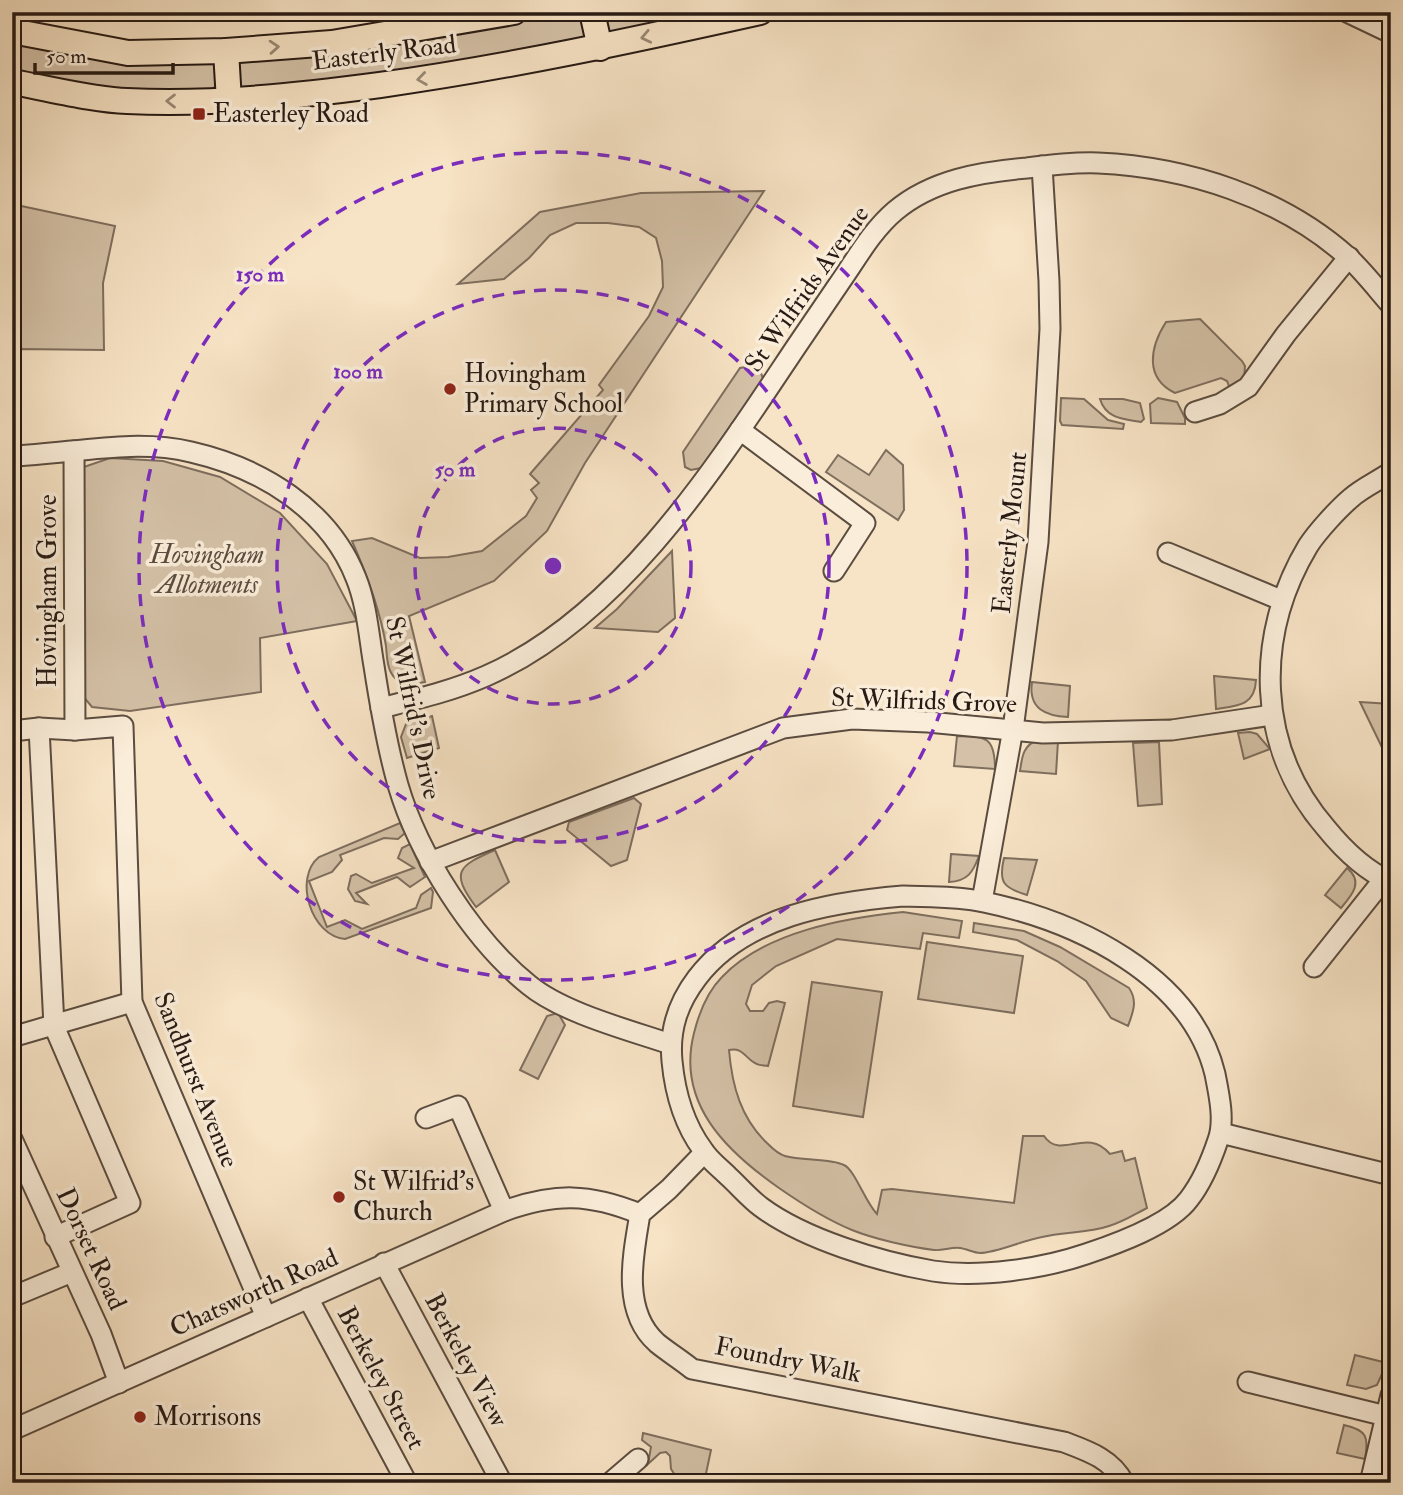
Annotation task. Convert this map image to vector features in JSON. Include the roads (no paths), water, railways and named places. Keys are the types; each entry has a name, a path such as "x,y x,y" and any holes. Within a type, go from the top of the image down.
{"main road":[{"name":"Easterly Road","path":"12,31 128,53 226,51 332,43 514,12"},
{"path":"592,12 600,48"},
{"name":"Easterly Road","path":"12,82 124,101 229,101 340,90 474,72 600,48 760,12"},
{"path":"226,51 229,101"}],"street":[{"path":"1347,12 1390,31"},
{"name":"St Wilfrids Avenue","path":"381,708 442,694 488,675 541,645 594,605 645,552 697,489 740,430 867,241 894,212 923,192 953,180 994,171 1096,163 1152,169 1214,183 1266,204 1313,231 1349,257 1391,305"},
{"name":"Easterly Mount","path":"982,901 1013,729 1038,542 1046,428 1049,281 1041,166"},
{"path":"1195,412 1220,404 1248,387 1286,334 1349,257"},
{"path":"740,430 864,523 834,571"},
{"name":"St Wilfrid's Drive","path":"12,456 121,447 190,451 225,462 290,493 324,523 344,551 357,579 368,622 381,708 398,786 416,836 467,918 530,986 576,1010 670,1044"},
{"name":"Hovingham Grove","path":"75,451 75,730"},
{"path":"1314,967 1387,880 1343,848 1310,809 1286,764 1272,715 1269,657 1281,600 1309,544 1351,498 1391,472"},
{"path":"1168,553 1281,600"},
{"name":"St Wilfrids Grove","path":"430,862 783,728 852,719 1043,733 1172,730 1272,715"},
{"name":"Sandhurst Avenue","path":"75,730 123,726 132,1002 266,1317"},
{"path":"12,731 39,728 75,730"},
{"path":"39,728 54,1026 130,1203 55,1237"},
{"path":"903,896 982,901 1022,912 1104,944 1165,989 1196,1028 1211,1057 1219,1093 1221,1133 1208,1170 1187,1203 1158,1224 1118,1243 1072,1259 1027,1268 936,1272 846,1249 801,1230 761,1207 704,1153 685,1121 674,1088 670,1044 676,1016 688,991 708,964 735,942 772,924 816,909 862,900 903,896"},
{"path":"12,1037 132,1002"},
{"path":"426,1118 458,1105 504,1211"},
{"path":"1221,1133 1391,1175"},
{"name":"Dorset Road","path":"12,1139 16,1159 101,1334 119,1383"},
{"path":"640,1214 704,1153"},
{"name":"Chatsworth Road","path":"12,1430 384,1263 533,1201 568,1197 604,1201 640,1214"},
{"name":"Foundry Walk","path":"640,1214 631,1272 639,1316 655,1341 692,1369 1064,1442 1092,1452 1118,1470 1124,1483"},
{"name":"Berkeley View","path":"384,1263 502,1483"},
{"path":"12,1297 72,1272"},
{"name":"Berkeley Street","path":"308,1298 407,1483"},
{"path":"1248,1382 1386,1416"},
{"path":"1370,1483 1391,1395"},
{"path":"610,1483 638,1459"}],"place":[{"name":"Easterley Road","path":"199,114"},
{"name":"Hovingham Primary School","path":"450,389"},
{"name":"St Wilfrid's Church","path":"339,1197"},
{"name":"Morrisons","path":"140,1417"}],"park label":[{"name":"Hovingham Allotments","path":"207,570"}]}
